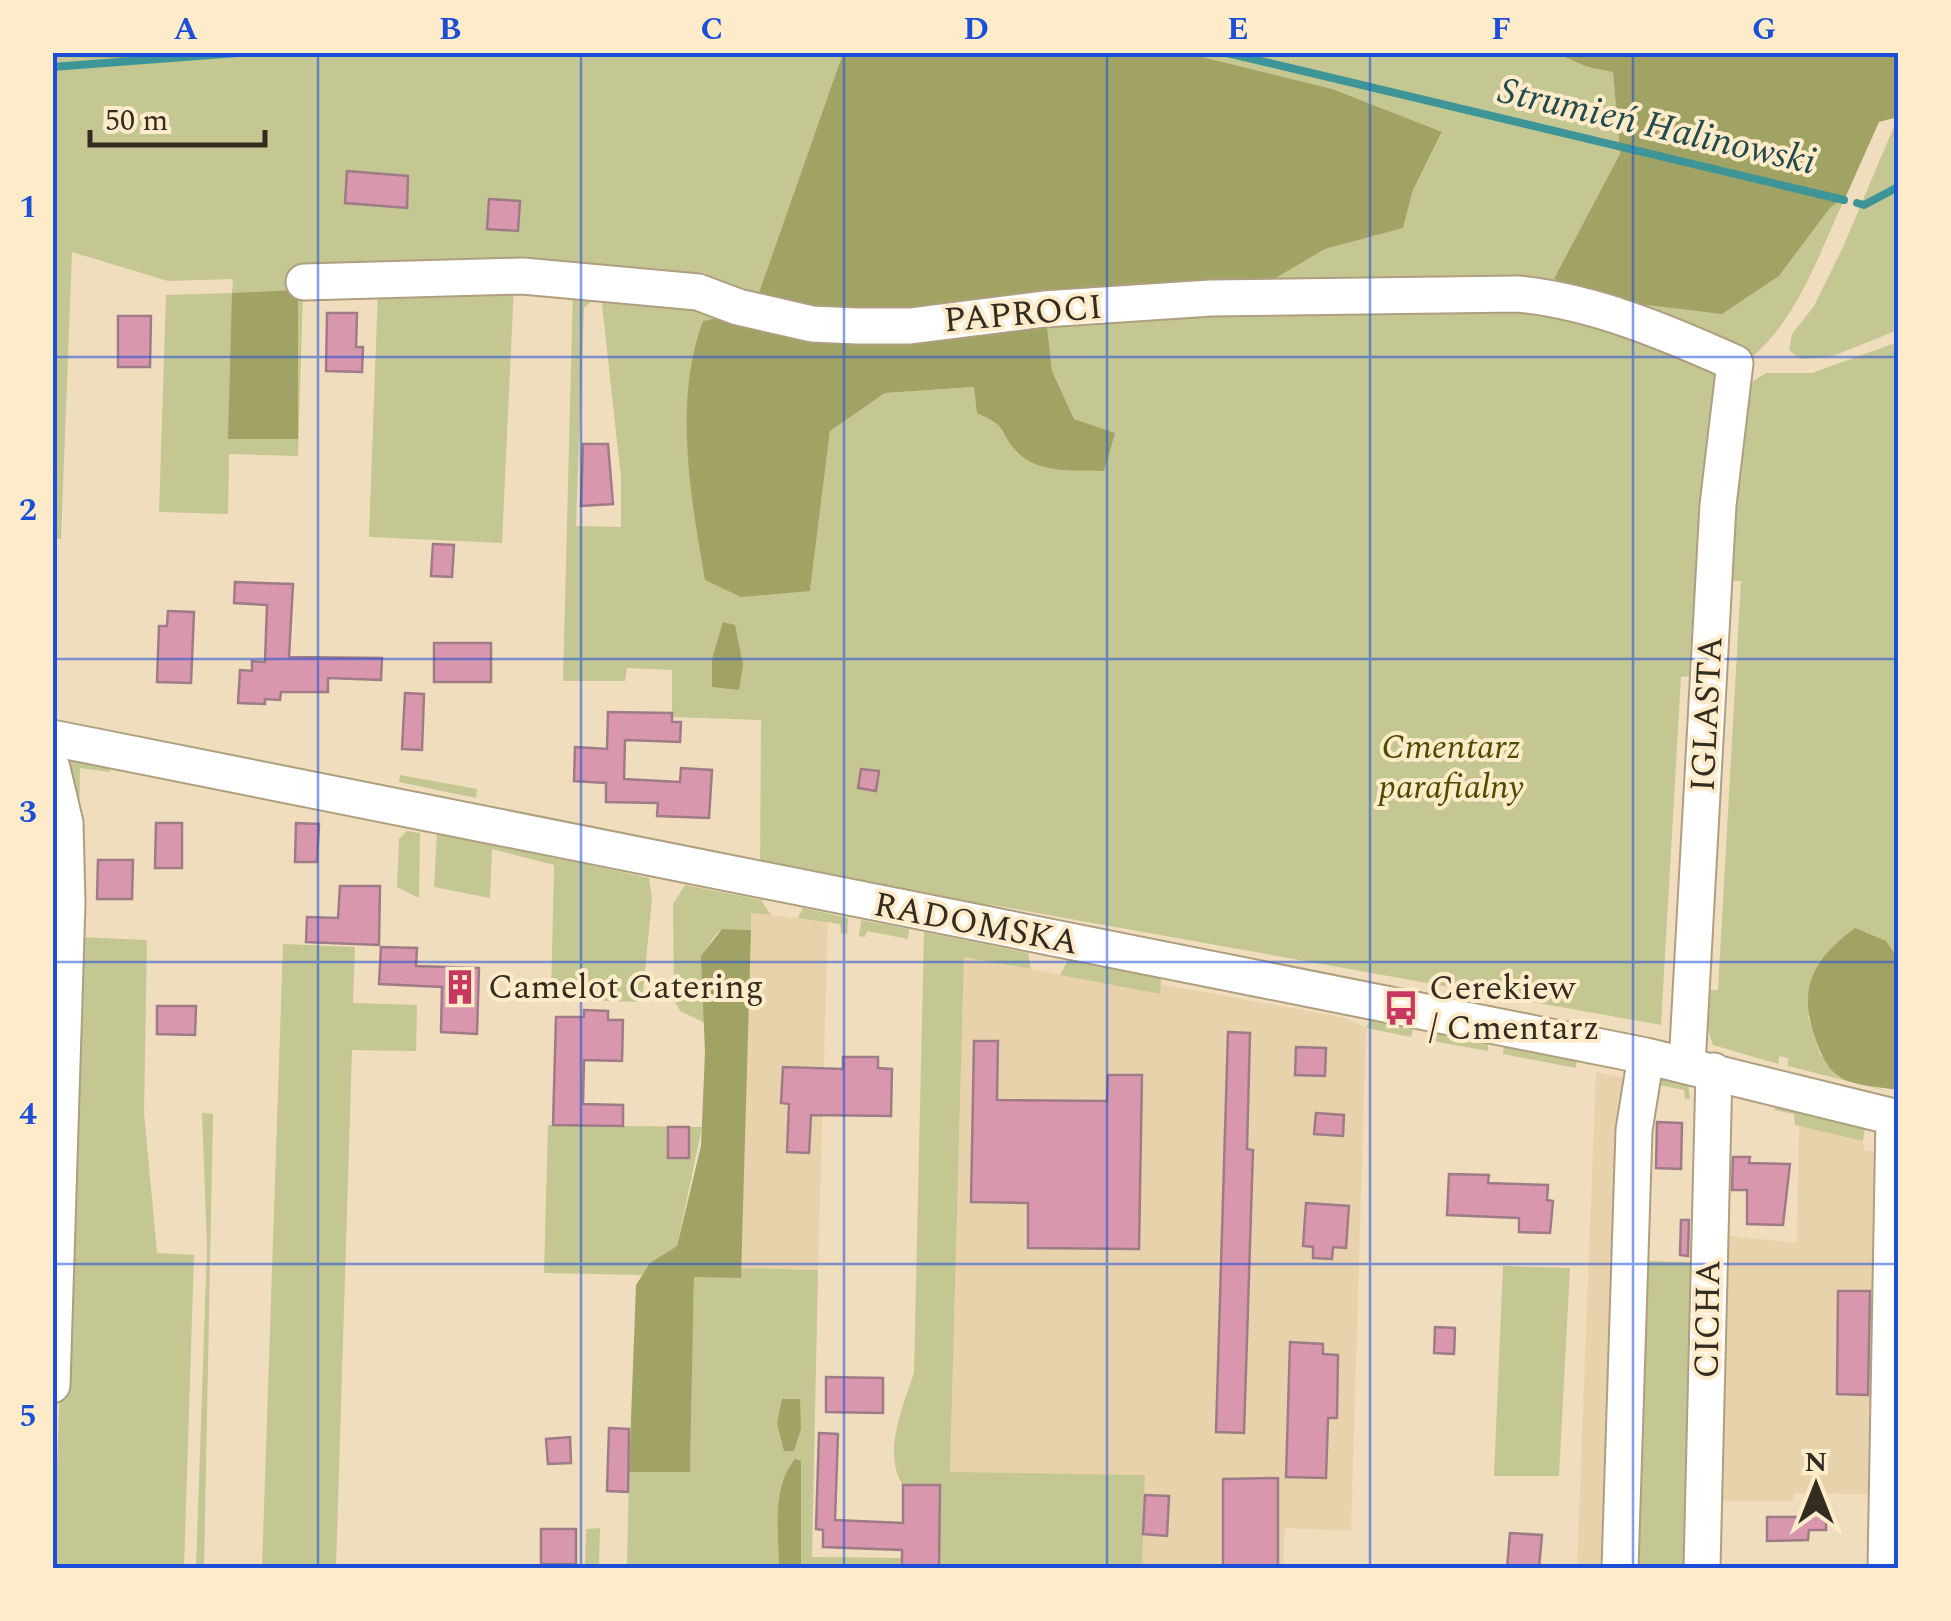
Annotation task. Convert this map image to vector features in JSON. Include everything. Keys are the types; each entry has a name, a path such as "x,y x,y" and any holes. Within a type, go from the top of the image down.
{"street":[{"name":"PAPROCI","path":"304,282 523,276 698,292 738,307 812,324 857,326 910,326 1044,309 1211,298 1517,294 1550,297 1625,319 1735,363"},
{"name":"IGLASTA","path":"1700,1068 1718,505 1735,363"},
{"name":"RADOMSKA","path":"52,738 1646,1056 1896,1117"},
{"path":"52,768 65,823 67,903 52,1384"},
{"path":"1620,1568 1634,1130 1646,1056"},
{"name":"CICHA","path":"1700,1068 1702,1567"},
{"path":"1886,1568 1896,1117"}],"shaded area":[{"path":"751,913 828,921 818,1270 741,1268"},
{"path":"964,956 1160,994 1160,984 1346,1018 1366,1028 1351,1531 1285,1528 1283,1568 1142,1568 1145,1475 950,1473"},
{"path":"1596,1072 1653,1084 1639,1568 1577,1568"},
{"path":"1799,1125 1863,1141 1864,1150 1887,1154 1880,1494 1794,1493 1793,1501 1716,1501 1722,1235 1797,1243"}],"green space":[{"path":"53,52 211,53 195,59 53,57"},
{"path":"211,52 843,53 756,301 713,287 705,273 692,272 692,286 514,285 502,543 369,537 378,290 303,292 298,456 229,454 228,514 159,512 166,295 232,293 233,279 168,281 72,252 61,539 53,539 52,57 195,59","holes":["298,290 297,439 229,439"]},
{"path":"1555,52 1588,67 1613,71 1620,155 1555,279 1623,302 1779,276 1830,208 1846,196 1794,305 1749,359 1558,290 1259,288 1325,249 1403,228 1413,190 1442,133 1185,53"},
{"path":"843,53 1185,53 1332,89 1442,132 1413,190 1403,228 1325,249 1259,288 1046,317 1052,371 1074,419 1115,433 1104,471 1058,469 1025,459 999,426 977,413 974,387 885,393 830,431 810,591 741,597 705,580 687,450 694,352 703,321 744,313 756,301"},
{"path":"1555,53 1898,53 1898,117 1879,122 1846,196 1830,208 1779,276 1722,314 1623,302 1554,279 1620,154 1613,72 1588,67"},
{"path":"1898,117 1898,330 1833,356 1801,359 1789,350 1792,334 1814,306 1843,247"},
{"name":"Cmentarz parafialny","path":"573,288 585,289 591,302 584,308 576,526 621,527 621,478 602,304 607,290 744,313 810,591 830,431 885,393 975,387 1018,454 1074,419 1052,371 1046,317 1570,309 1718,372 1707,580 1695,581 1689,676 1681,677 1661,1025 993,905 991,913 760,869 761,720 672,717 672,670 627,668 625,681 563,681"},
{"path":"298,290 298,439 228,439 232,293"},
{"path":"1898,342 1898,958 1886,941 1808,1016 1820,1054 1838,1077 1898,1094 1788,1066 1788,1058 1779,1056 1778,1064 1713,1045 1708,1030 1697,1029 1700,990 1718,990 1741,581 1723,580 1738,391 1766,373 1812,373"},
{"path":"723,622 735,625 743,665 739,690 712,687 712,659"},
{"path":"70,761 110,768 110,772 80,768 78,937 147,940 144,1112 157,1253 194,1255 184,1568 53,1568 64,1281"},
{"path":"400,775 477,789 476,798 399,782"},
{"path":"407,831 420,833 419,898 397,887 399,839"},
{"path":"437,832 649,878 652,899 642,1002 551,999 554,865 492,849 490,898 434,887"},
{"path":"685,885 761,900 771,915 751,913 751,930 722,929 713,939 702,972 705,1023 680,1011 674,1000 673,904"},
{"path":"803,908 848,918 847,934 841,933 840,924 798,918"},
{"path":"861,920 909,929 908,939 867,931 865,937 859,936"},
{"path":"1855,928 1886,941 1898,958 1898,1090 1843,1079 1826,1062 1814,1035 1809,987 1829,950"},
{"path":"722,929 751,930 741,1278 694,1277 690,1472 629,1472 636,1285 650,1263 677,1246 701,1146 705,1052 701,956"},
{"path":"924,932 1028,953 1031,969 964,957 950,1472 1145,1475 1142,1568 939,1568 940,1486 903,1485 897,1473 896,1430 914,1373"},
{"path":"283,944 355,947 353,1003 417,1005 416,1051 352,1050 336,1568 262,1568"},
{"path":"1068,960 1161,978 1160,994 1060,975"},
{"path":"1371,1018 1414,1026 1411,1037 1366,1028"},
{"path":"1435,1033 1488,1043 1488,1051 1432,1041"},
{"path":"1504,1046 1577,1061 1576,1068 1503,1054"},
{"path":"1651,1074 1688,1082 1690,1099 1685,1099 1684,1090 1653,1084 1647,1261 1702,1262 1696,1568 1627,1568"},
{"path":"1776,1104 1865,1127 1863,1141 1795,1125 1794,1114 1774,1110"},
{"path":"202,1113 213,1114 204,1568 196,1568 207,1248"},
{"path":"548,1125 702,1127 677,1246 651,1263 642,1275 544,1273"},
{"path":"1503,1266 1570,1268 1559,1476 1494,1476"},
{"path":"741,1268 818,1270 812,1557 902,1558 902,1568 627,1568 629,1472 690,1471 694,1276 740,1278"},
{"path":"782,1399 800,1399 801,1429 794,1451 784,1451 777,1423"},
{"path":"795,1459 801,1461 801,1568 779,1568 779,1497"},
{"path":"600,1528 599,1568 585,1568 586,1529"}],"building":[{"path":"347,171 408,176 407,208 345,203"},
{"path":"489,199 520,201 518,231 487,229"},
{"path":"327,313 357,313 356,347 363,347 362,372 326,371"},
{"path":"118,316 151,316 150,367 118,367"},
{"path":"583,444 608,444 613,504 581,506"},
{"path":"433,544 454,545 452,577 431,576"},
{"path":"235,582 293,584 289,657 382,658 381,680 328,678 328,692 281,692 280,700 265,699 265,704 238,703 240,670 252,671 252,661 265,662 267,605 234,603"},
{"path":"168,611 194,612 191,683 157,682 159,626 167,626"},
{"path":"434,643 491,643 491,682 434,682"},
{"path":"405,693 424,694 422,750 402,749"},
{"path":"608,712 672,713 672,722 681,722 680,742 625,740 624,779 680,782 681,768 712,770 709,818 657,816 658,803 606,802 606,783 574,781 575,747 607,749"},
{"path":"861,769 879,771 876,791 858,788"},
{"path":"156,823 182,823 182,868 155,868"},
{"path":"296,823 319,824 317,862 295,862"},
{"path":"98,860 133,860 132,899 97,899"},
{"path":"340,886 380,886 379,945 306,942 307,917 338,918"},
{"path":"381,947 417,948 416,966 479,968 477,1034 441,1032 442,987 379,984"},
{"path":"157,1006 196,1006 195,1035 157,1034"},
{"path":"584,1010 608,1011 608,1020 623,1020 622,1061 584,1060 583,1104 623,1105 623,1126 553,1125 556,1017 584,1017"},
{"path":"1228,1032 1250,1033 1247,1149 1253,1150 1244,1433 1216,1432"},
{"path":"974,1041 998,1041 997,1100 1107,1101 1108,1075 1142,1075 1139,1249 1028,1248 1028,1203 971,1202"},
{"path":"1296,1047 1326,1048 1325,1076 1295,1075"},
{"path":"843,1057 878,1057 878,1068 892,1069 891,1116 811,1115 809,1153 787,1152 789,1104 781,1103 783,1067 843,1069"},
{"path":"1316,1113 1344,1115 1343,1136 1314,1134"},
{"path":"1657,1122 1682,1123 1681,1169 1656,1168"},
{"path":"668,1127 689,1127 689,1158 668,1158"},
{"path":"1733,1157 1750,1157 1749,1163 1790,1164 1783,1225 1747,1224 1747,1190 1732,1190"},
{"path":"1449,1174 1489,1175 1488,1183 1548,1185 1547,1200 1553,1201 1550,1233 1519,1232 1519,1218 1447,1215"},
{"path":"1306,1203 1349,1206 1346,1248 1333,1247 1332,1259 1313,1258 1313,1247 1303,1246"},
{"path":"1681,1220 1689,1220 1688,1256 1680,1255"},
{"path":"1838,1291 1870,1291 1868,1395 1837,1394"},
{"path":"1435,1327 1455,1328 1454,1354 1434,1353"},
{"path":"1290,1342 1323,1344 1323,1354 1338,1355 1337,1418 1328,1418 1326,1478 1286,1477"},
{"path":"826,1377 883,1378 883,1413 826,1412"},
{"path":"609,1428 629,1429 628,1492 607,1491"},
{"path":"819,1433 838,1434 835,1520 903,1523 903,1485 940,1485 939,1568 902,1568 902,1550 823,1547 823,1530 816,1529"},
{"path":"570,1437 571,1463 548,1464 546,1439"},
{"path":"1278,1478 1278,1568 1223,1568 1223,1479"},
{"path":"1145,1495 1169,1496 1167,1536 1143,1534"},
{"path":"1804,1506 1826,1506 1826,1530 1809,1530 1808,1540 1767,1541 1767,1517 1804,1517"},
{"path":"541,1529 576,1529 576,1564 541,1564"},
{"path":"1510,1533 1542,1535 1539,1568 1507,1568"}],"waterway":[{"name":"Strumień Halinowski","path":"52,67 251,52"},
{"name":"Strumień Halinowski","path":"1223,52 1844,200"},
{"name":"Strumień Halinowski","path":"1857,203 1864,205 1898,187"}],"place":[{"name":"Camelot Catering","path":"460,987"},
{"name":"Cerekiew / Cmentarz","path":"1401,1008"}]}
